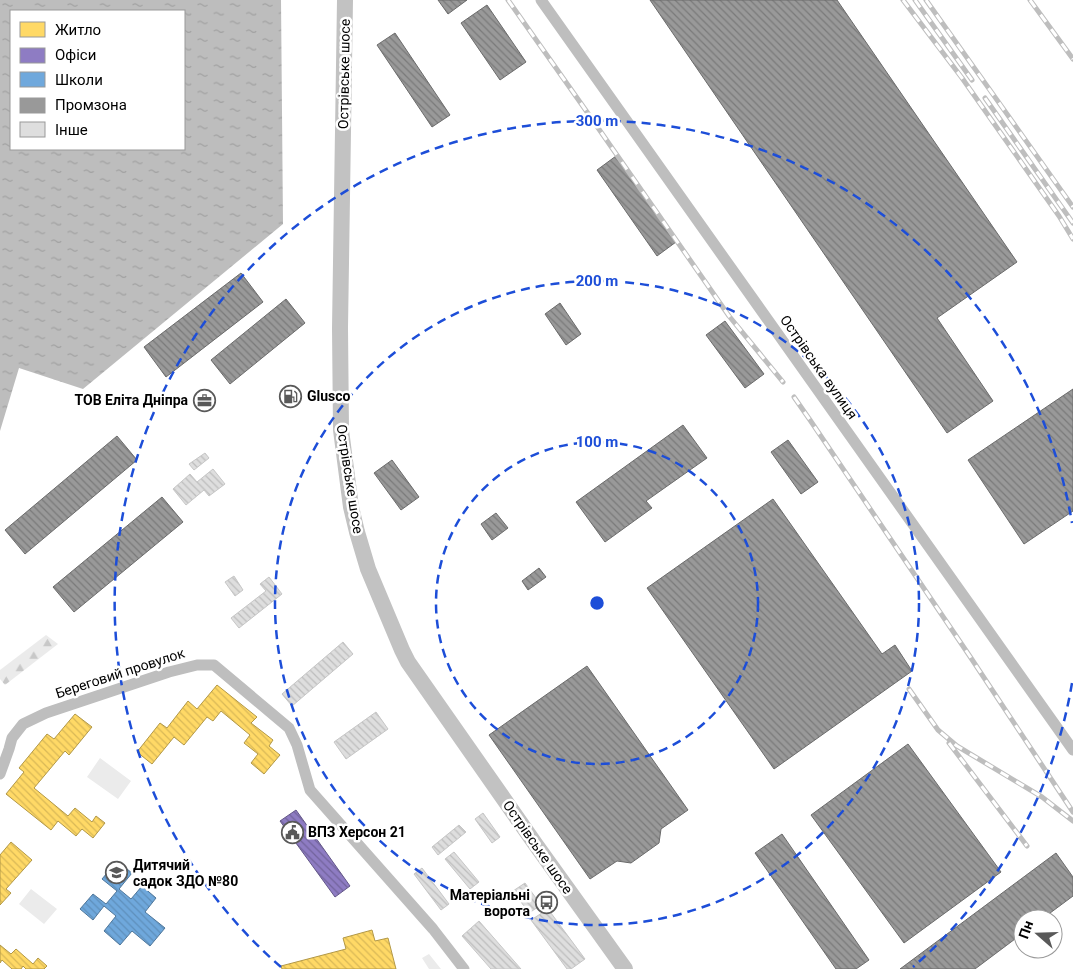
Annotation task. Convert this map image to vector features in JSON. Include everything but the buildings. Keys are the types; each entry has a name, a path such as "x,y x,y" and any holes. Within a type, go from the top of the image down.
{"street":[{"name":"Острівське шосе","path":"345,0 340,328 341,430 351,506 357,532 368,569 408,662 625,969"},
{"name":"Острівська вулиця","path":"542,0 1073,750"},
{"name":"Береговий провулок","path":"0,774 12,738 23,724 46,712 197,664 214,665 289,728 297,745 310,790 433,929 464,969"}],"green space":[{"path":"46,635 58,644 5,685 0,679 0,670"},
{"path":"100,758 131,781 118,799 87,777"},
{"path":"31,889 57,909 44,924 19,904"},
{"path":"429,954 441,969 429,969 422,958"}],"water":[{"path":"0,0 281,0 283,224 83,389 19,368 0,431"}],"railway":[{"path":"508,0 729,316 783,382"},
{"path":"903,0 962,78 1059,216 1073,239"},
{"path":"915,0 972,80"},
{"path":"926,0 1073,207"},
{"path":"1030,0 1073,59"},
{"path":"985,98 1073,223"},
{"path":"794,397 1073,812"},
{"path":"909,689 938,730 957,746 1042,797 1073,821"},
{"path":"949,743 1027,846"}],"place":[{"name":"Glusco","path":"291,396"},
{"name":"ТОВ Еліта Дніпра","path":"204,400"},
{"name":"ВПЗ Херсон 21","path":"292,832"},
{"name":"Дитячий садок ЗДО №80","path":"117,873"},
{"name":"Матеріальні ворота","path":"546,903"}]}
